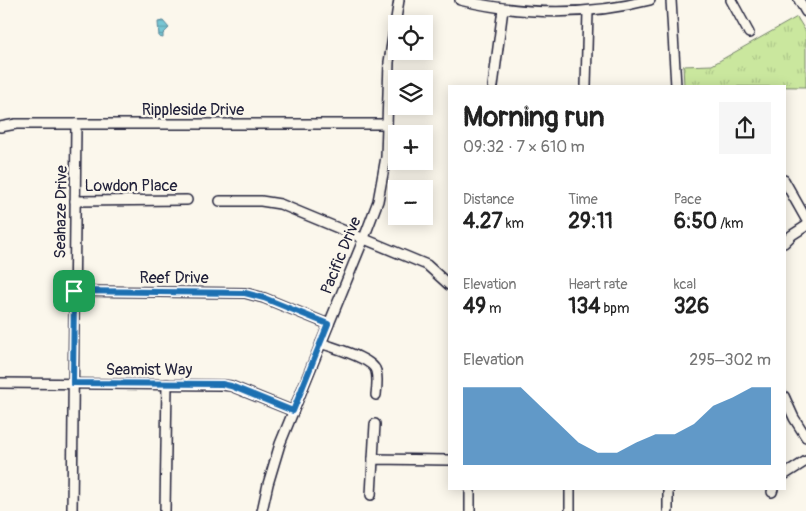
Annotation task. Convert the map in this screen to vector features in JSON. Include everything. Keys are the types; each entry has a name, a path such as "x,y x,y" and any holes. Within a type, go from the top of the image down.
{"street":[{"name":"Pacific Drive","path":"262,511 273,465 293,411 374,211 386,157 389,54 399,0"},
{"path":"460,0 503,9 559,12 588,11 650,0"},
{"path":"670,0 674,32 676,85"},
{"path":"730,0 750,34"},
{"path":"799,0 806,12"},
{"path":"493,85 503,9"},
{"path":"586,85 588,11"},
{"name":"Rippleside Drive","path":"0,127 16,124 388,124"},
{"name":"Seahaze Drive","path":"72,511 76,124"},
{"path":"786,184 806,219"},
{"name":"Lowdon Place","path":"75,200 187,200"},
{"path":"220,201 270,201 427,265 448,284"},
{"path":"786,241 806,226"},
{"name":"Reef Drive","path":"74,291 245,293 264,298 328,324"},
{"path":"321,343 373,364 376,370 376,395"},
{"name":"Seamist Way","path":"0,382 212,384 231,386 293,411"},
{"path":"165,511 166,384"},
{"path":"786,400 806,437"},
{"path":"371,495 375,424"},
{"path":"373,459 448,460"},
{"path":"786,473 806,461"},
{"path":"470,490 470,511"},
{"path":"570,490 570,511"},
{"path":"668,490 668,511"}],"green space":[{"path":"797,17 806,32 806,87 786,87 786,85 684,85 683,66 712,65"}],"water":[{"path":"163,21 169,28 163,34 163,38 159,37 158,22"}],"route":[{"path":"74,291 245,293 256,295 328,324 293,411 222,384 73,383 74,291"}]}
